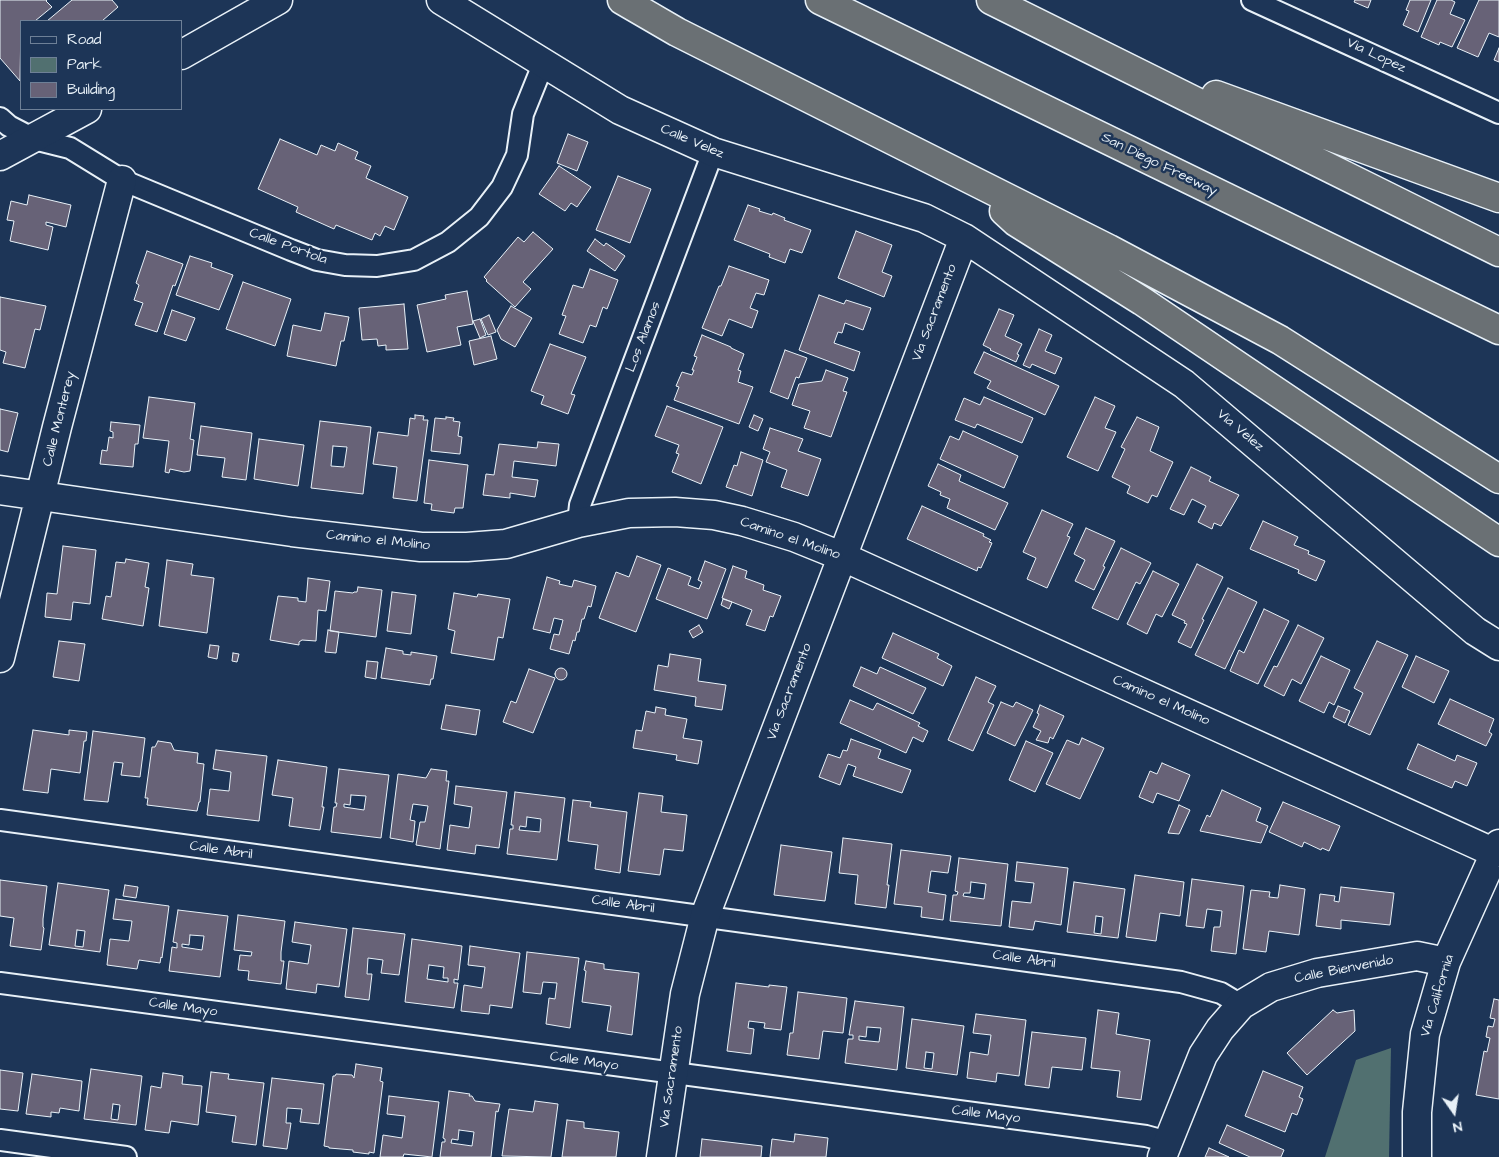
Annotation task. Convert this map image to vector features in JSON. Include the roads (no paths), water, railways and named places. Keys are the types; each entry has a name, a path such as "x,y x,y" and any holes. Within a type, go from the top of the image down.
{"highway":[{"path":"622,0 677,32 1109,249 1280,340 1499,479"},
{"name":"San Diego Freeway","path":"820,0 1499,330"},
{"path":"991,0 1499,252"},
{"path":"1079,44 1499,198"},
{"path":"959,173 1016,222 1142,301 1499,542"}],"street":[{"path":"182,54 278,0"},
{"name":"Calle Velez","path":"441,0 620,110 713,152 924,218 964,238"},
{"name":"Via Lopez","path":"1252,0 1499,112"},
{"name":"Calle Portola","path":"0,118 9,126 34,139 70,148 122,180 317,260 345,265 377,266 414,260 448,242 479,217 502,187 517,155 522,114 544,62"},
{"path":"0,156 85,110"},
{"name":"Los Alamos","path":"578,523 580,505 713,152"},
{"name":"Calle Monterey","path":"0,658 40,495 122,180"},
{"name":"Via Sacramento","path":"661,1157 685,994 705,916 964,238"},
{"name":"Via Velez","path":"964,238 1184,384 1475,631 1499,646"},
{"name":"Camino el Molino","path":"0,490 139,511 377,543 421,547 467,548 506,544 578,523 630,513 675,512 714,515 742,521 794,537 842,556 1497,848"},
{"name":"Calle Abril","path":"0,820 1181,982 1221,993 1241,1005"},
{"name":"Via California","path":"1417,1157 1417,1112 1425,1034 1446,962 1497,848"},
{"name":"Calle Bienvenido","path":"1165,1150 1203,1055 1220,1029 1241,1005 1271,987 1317,973 1417,956 1446,962"},
{"name":"Calle Mayo","path":"0,983 1146,1136 1165,1150"},
{"path":"0,1140 126,1157"}]}
